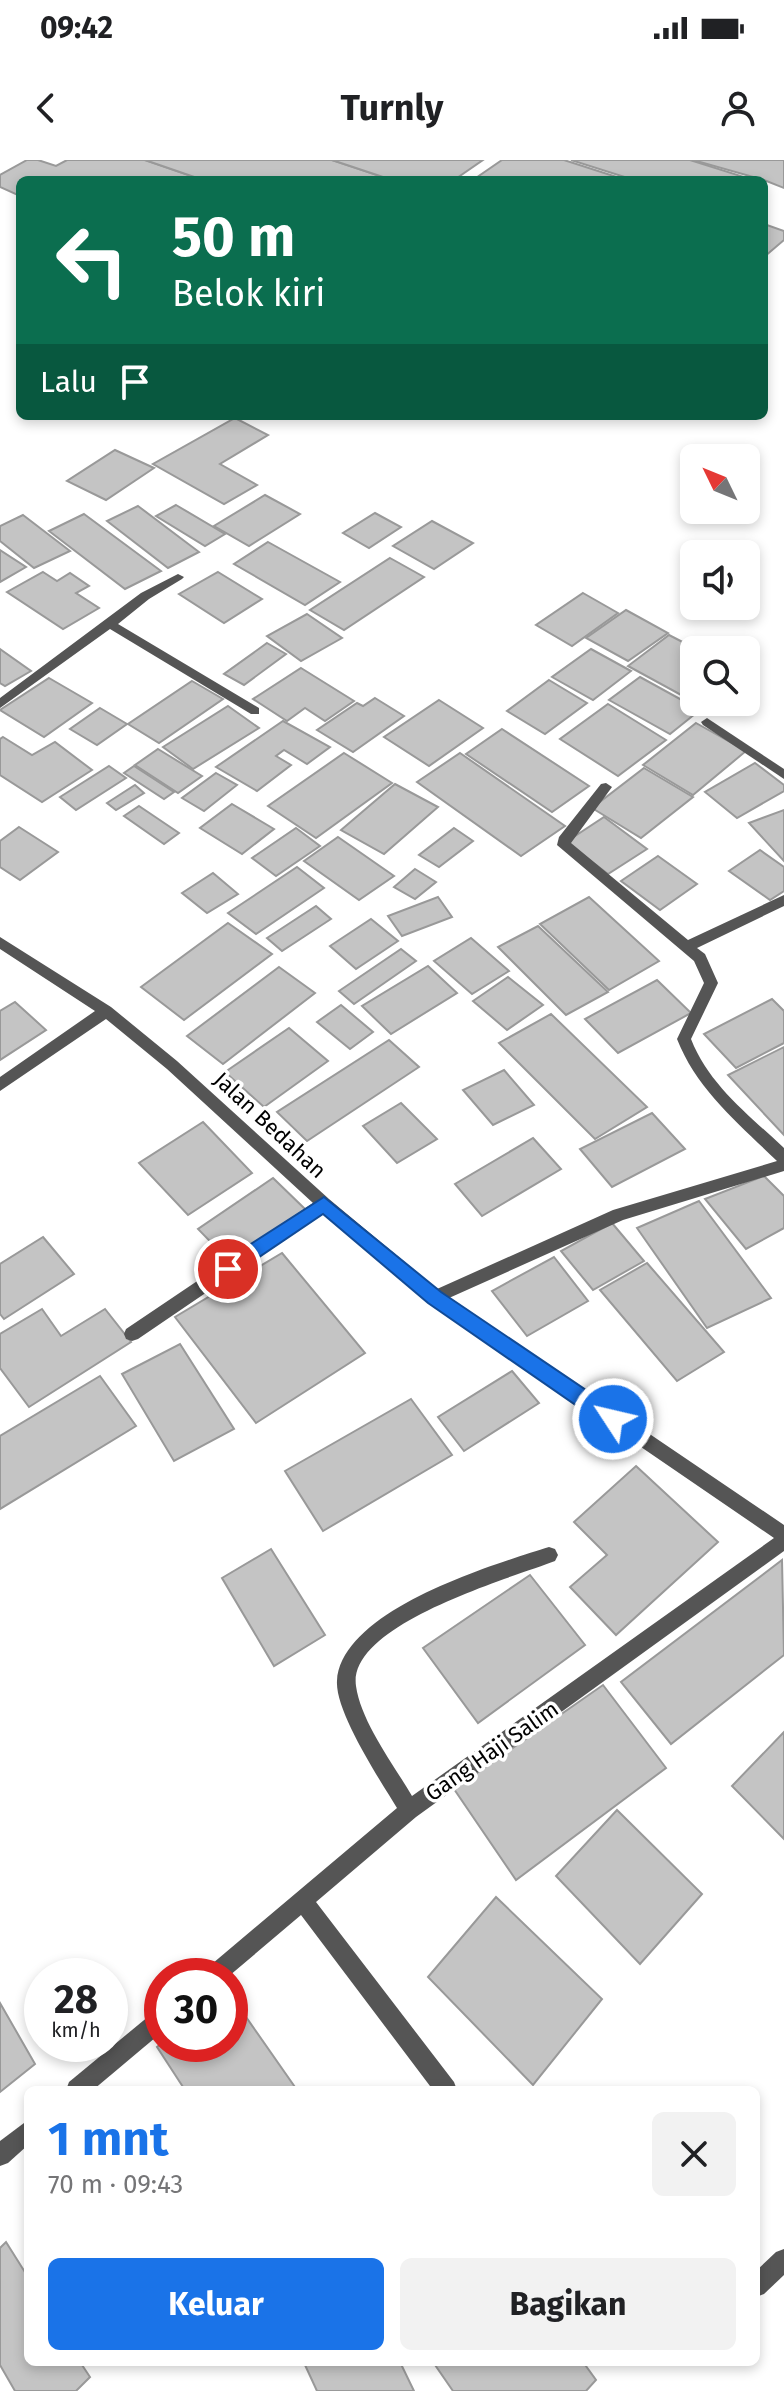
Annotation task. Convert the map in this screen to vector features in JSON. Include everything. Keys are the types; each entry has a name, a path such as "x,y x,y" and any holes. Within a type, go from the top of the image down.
{"street":[{"path":"0,704 145,596 178,577"},
{"path":"110,624 255,711"},
{"path":"707,722 784,775"},
{"path":"606,787 564,840 564,845 700,958 711,983 684,1039 688,1056 704,1078 784,1158"},
{"path":"686,947 784,900"},
{"name":"Jalan Bedahan","path":"0,942 106,1011 172,1065 324,1204 435,1297 784,1538"},
{"path":"0,1085 106,1011"},
{"path":"435,1297 619,1215 784,1165"},
{"path":"132,1334 324,1204"},
{"name":"Gang Haji Salim","path":"234,1958 409,1810 784,1538"},
{"path":"409,1810 354,1708 346,1682 348,1660 368,1636 459,1585 549,1555"},
{"path":"302,1900 443,2086"},
{"path":"82,2086 144,2033"},
{"path":"0,2155 24,2134"},
{"path":"760,2282 784,2260"}],"building":[{"path":"27,160 56,166 67,160 145,160 191,176 16,176 16,194 0,187 0,175"},
{"path":"145,160 332,160 380,176 191,176"},
{"path":"332,160 483,160 460,176 380,176"},
{"path":"502,160 564,160 614,176 479,176"},
{"path":"571,160 690,160 741,176 621,176"},
{"path":"693,160 784,160 784,188 768,182 768,176 750,176"},
{"path":"768,225 784,231 784,240 768,254"},
{"path":"231,420 239,420 268,435 220,464 257,485 224,504 153,464"},
{"path":"115,450 154,468 106,500 67,481"},
{"path":"265,495 300,514 249,546 214,526"},
{"path":"176,505 225,534 205,546 156,516"},
{"path":"138,506 199,552 168,568 107,521"},
{"path":"375,513 401,527 369,548 343,533"},
{"path":"84,514 161,571 125,589 49,531"},
{"path":"23,515 70,551 34,568 0,541 0,526"},
{"path":"432,521 473,543 434,569 393,546"},
{"path":"268,542 340,582 305,605 234,564"},
{"path":"0,550 26,567 0,582"},
{"path":"390,558 424,577 344,630 310,610"},
{"path":"43,572 57,581 70,573 89,586 76,593 99,608 63,629 7,592"},
{"path":"218,572 262,599 224,623 179,594"},
{"path":"583,593 618,613 572,646 536,625"},
{"path":"626,610 668,633 628,661 586,638"},
{"path":"307,614 342,638 301,661 267,636"},
{"path":"669,635 680,641 680,694 628,666"},
{"path":"267,643 286,654 244,685 224,674"},
{"path":"0,649 31,671 5,686 0,683"},
{"path":"591,649 631,671 593,700 552,677"},
{"path":"301,668 354,701 325,721 305,708 287,721 253,699"},
{"path":"640,677 680,699 680,716 692,716 670,734 609,700"},
{"path":"49,678 92,703 44,737 0,710"},
{"path":"549,680 587,703 545,734 507,711"},
{"path":"192,681 223,699 159,743 128,724"},
{"path":"375,698 404,716 353,752 317,730 357,703 363,706"},
{"path":"439,700 483,728 429,766 384,737"},
{"path":"608,704 666,740 618,776 560,739"},
{"path":"228,706 259,728 193,769 163,747"},
{"path":"100,708 127,724 97,745 70,729"},
{"path":"283,721 330,747 307,764 284,750 276,756 291,765 257,791 216,767"},
{"path":"696,723 746,751 693,795 643,765"},
{"path":"502,729 589,786 552,812 466,754"},
{"path":"3,737 32,755 55,742 92,770 42,802 0,775 0,739"},
{"path":"158,749 202,776 178,793 135,765"},
{"path":"344,753 392,783 316,838 268,806"},
{"path":"460,753 565,826 521,856 417,782"},
{"path":"755,763 784,785 784,791 737,818 705,792"},
{"path":"109,766 126,778 76,810 60,797"},
{"path":"134,766 174,792 164,799 124,773"},
{"path":"644,768 693,797 641,838 592,808"},
{"path":"216,773 237,785 204,811 182,798"},
{"path":"395,784 438,807 384,854 341,830"},
{"path":"135,785 144,793 116,810 107,803"},
{"path":"232,804 274,829 242,854 200,828"},
{"path":"139,806 179,833 164,844 124,816"},
{"path":"784,810 784,861 749,823"},
{"path":"604,817 647,849 608,874 566,842"},
{"path":"19,827 58,852 20,880 0,867 0,841"},
{"path":"296,828 320,846 276,876 252,858"},
{"path":"454,828 473,841 439,867 419,855"},
{"path":"338,837 394,876 359,900 304,861"},
{"path":"760,850 784,867 784,891 770,900 729,871"},
{"path":"658,856 697,884 660,910 621,881"},
{"path":"297,867 324,888 256,934 228,913"},
{"path":"415,869 436,882 415,899 394,887"},
{"path":"213,873 238,894 207,913 182,893"},
{"path":"438,897 452,917 402,936 388,916"},
{"path":"589,897 659,961 609,990 540,924"},
{"path":"316,906 331,919 282,951 267,938"},
{"path":"371,919 398,941 356,969 330,946"},
{"path":"228,923 272,954 184,1020 141,987"},
{"path":"538,926 608,992 566,1015 498,947"},
{"path":"471,938 509,971 472,994 434,961"},
{"path":"401,949 416,961 354,1004 339,991"},
{"path":"428,966 457,993 391,1034 362,1006"},
{"path":"279,967 315,993 223,1064 187,1036"},
{"path":"508,977 543,1005 507,1030 473,1001"},
{"path":"657,980 691,1013 618,1053 585,1019"},
{"path":"772,999 784,1011 784,1043 736,1068 704,1034"},
{"path":"15,1002 46,1030 0,1060 0,1011"},
{"path":"341,1005 373,1032 350,1049 317,1022"},
{"path":"551,1014 647,1107 595,1139 499,1043"},
{"path":"289,1028 328,1061 264,1107 225,1072"},
{"path":"389,1040 419,1067 307,1141 277,1112"},
{"path":"784,1047 784,1135 728,1075"},
{"path":"504,1070 534,1105 493,1125 463,1090"},
{"path":"401,1103 437,1139 397,1163 363,1126"},
{"path":"652,1113 685,1149 612,1187 580,1149"},
{"path":"203,1122 252,1173 188,1215 139,1163"},
{"path":"533,1138 561,1169 482,1216 455,1184"},
{"path":"764,1176 784,1196 784,1228 746,1249 705,1199"},
{"path":"273,1178 306,1210 231,1263 198,1229"},
{"path":"699,1201 771,1298 707,1328 637,1228"},
{"path":"612,1223 644,1261 593,1290 561,1251"},
{"path":"43,1237 74,1274 4,1319 0,1314 0,1264"},
{"path":"282,1253 365,1353 256,1423 175,1317"},
{"path":"554,1257 588,1301 527,1336 492,1291"},
{"path":"647,1263 724,1352 677,1381 600,1290"},
{"path":"42,1309 61,1336 105,1309 131,1342 29,1407 0,1368 0,1334"},
{"path":"180,1344 234,1429 174,1461 122,1374"},
{"path":"512,1371 539,1403 464,1451 438,1417"},
{"path":"100,1376 136,1426 0,1509 0,1436"},
{"path":"411,1399 452,1455 323,1531 285,1471"},
{"path":"636,1466 718,1542 616,1635 570,1587 607,1555 574,1522"},
{"path":"271,1549 325,1635 274,1666 222,1578"},
{"path":"782,1560 784,1655 671,1744 621,1682"},
{"path":"530,1575 585,1645 478,1723 423,1648"},
{"path":"603,1685 666,1768 516,1880 454,1789"},
{"path":"784,1732 784,1839 732,1786"},
{"path":"617,1810 702,1894 640,1964 556,1876"},
{"path":"496,1897 602,1999 533,2085 428,1977"},
{"path":"0,2003 24,2045 24,2062 35,2064 0,2092"},
{"path":"248,2020 294,2086 182,2086 167,2062 248,2062"},
{"path":"6,2242 24,2271 24,2366 83,2366 90,2377 76,2391 15,2391 0,2365 0,2248"},
{"path":"305,2366 402,2366 414,2391 317,2391"},
{"path":"436,2366 586,2366 596,2380 586,2391 453,2391"}],"route":[{"path":"228,1269 324,1204 435,1297 613,1419"}]}
